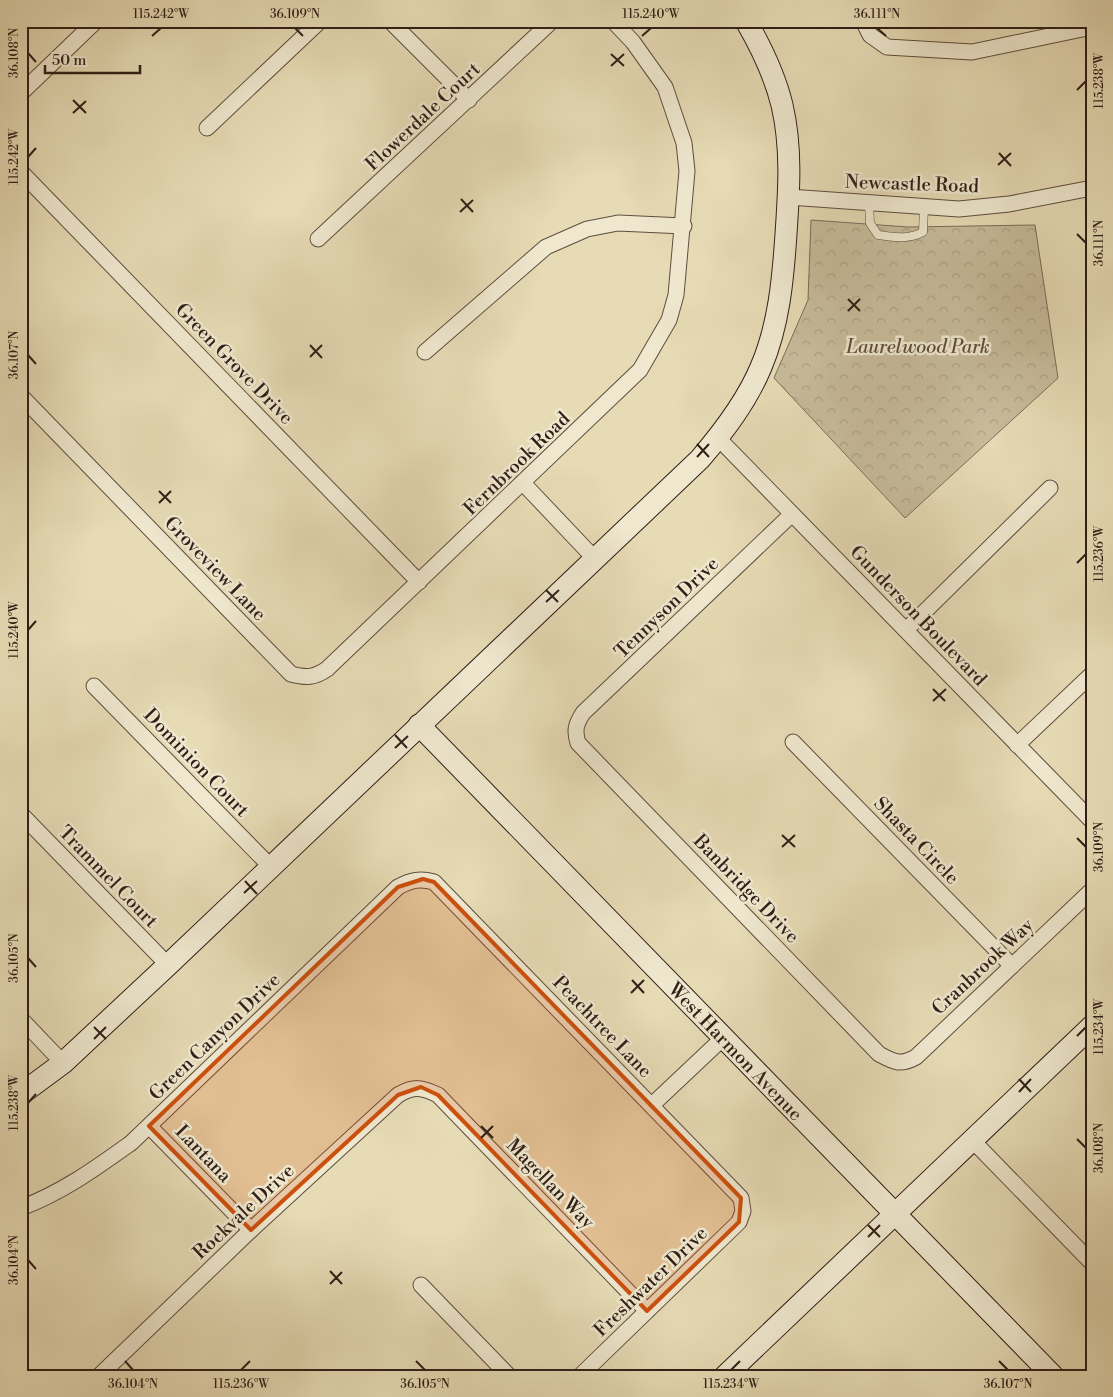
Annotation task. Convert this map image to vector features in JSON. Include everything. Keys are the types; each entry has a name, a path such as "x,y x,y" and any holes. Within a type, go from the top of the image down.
{"street":[{"path":"21,93 96,21"},
{"path":"207,128 320,21"},
{"path":"390,21 469,100"},
{"name":"Flowerdale Court","path":"318,238 552,21"},
{"name":"Fernbrook Road","path":"302,677 315,677 328,669 524,483 640,370 669,320 676,295 684,226 687,171 684,142 666,87 633,42 613,21"},
{"path":"21,1094 64,1063 700,459 718,438 746,396 761,368 774,329 782,284 789,197 790,165 782,104 760,44 746,21"},
{"path":"863,21 870,36 879,44 887,47 972,52 1090,26"},
{"name":"Green Grove Drive","path":"21,172 419,582"},
{"name":"Newcastle Road","path":"789,197 958,209 1009,204 1092,188"},
{"path":"425,352 546,247 587,229 618,223 684,226"},
{"name":"Groveview Lane","path":"21,396 291,674 302,677"},
{"name":"Gunderson Boulevard","path":"718,438 1092,821"},
{"path":"524,483 595,559"},
{"path":"906,630 1050,488"},
{"name":"Tennyson Drive","path":"575,734 576,724 584,713 792,514"},
{"path":"1017,745 1092,674"},
{"name":"Dominion Court","path":"94,686 271,867"},
{"name":"West Harmon Avenue","path":"419,726 1053,1376"},
{"name":"Banbridge Drive","path":"575,734 578,743 879,1054 897,1064"},
{"name":"Shasta Circle","path":"793,742 1012,966"},
{"name":"Trammel Court","path":"21,814 168,965"},
{"name":"Peachtree Lane","path":"423,879 434,882 741,1198 743,1211"},
{"name":"Green Canyon Drive","path":"21,1208 52,1196 82,1179 131,1142 398,887 410,880 423,879"},
{"name":"Cranbrook Way","path":"897,1064 907,1062 916,1057 1092,890"},
{"path":"21,1019 64,1063"},
{"path":"725,1376 1090,1032"},
{"path":"652,1106 723,1038"},
{"name":"Rockvale Drive","path":"99,1376 251,1230 398,1095 409,1089 421,1087"},
{"name":"Magellan Way","path":"421,1087 438,1095 648,1311"},
{"name":"Lantana","path":"149,1126 251,1230"},
{"path":"973,1141 1092,1263"},
{"name":"Freshwater Drive","path":"580,1376 739,1222 743,1211"},
{"path":"421,1285 509,1376"}],"lane":[{"path":"869,203 870,224 878,235 896,238 912,238 923,232 924,207"}],"highlighted area":[{"path":"423,879 434,882 741,1198 739,1222 647,1311 438,1095 421,1087 398,1095 251,1230 149,1126 398,887"}],"green space":[{"name":"Laurelwood Park","path":"811,220 908,227 1035,225 1058,378 905,518 774,378 808,300"}]}
